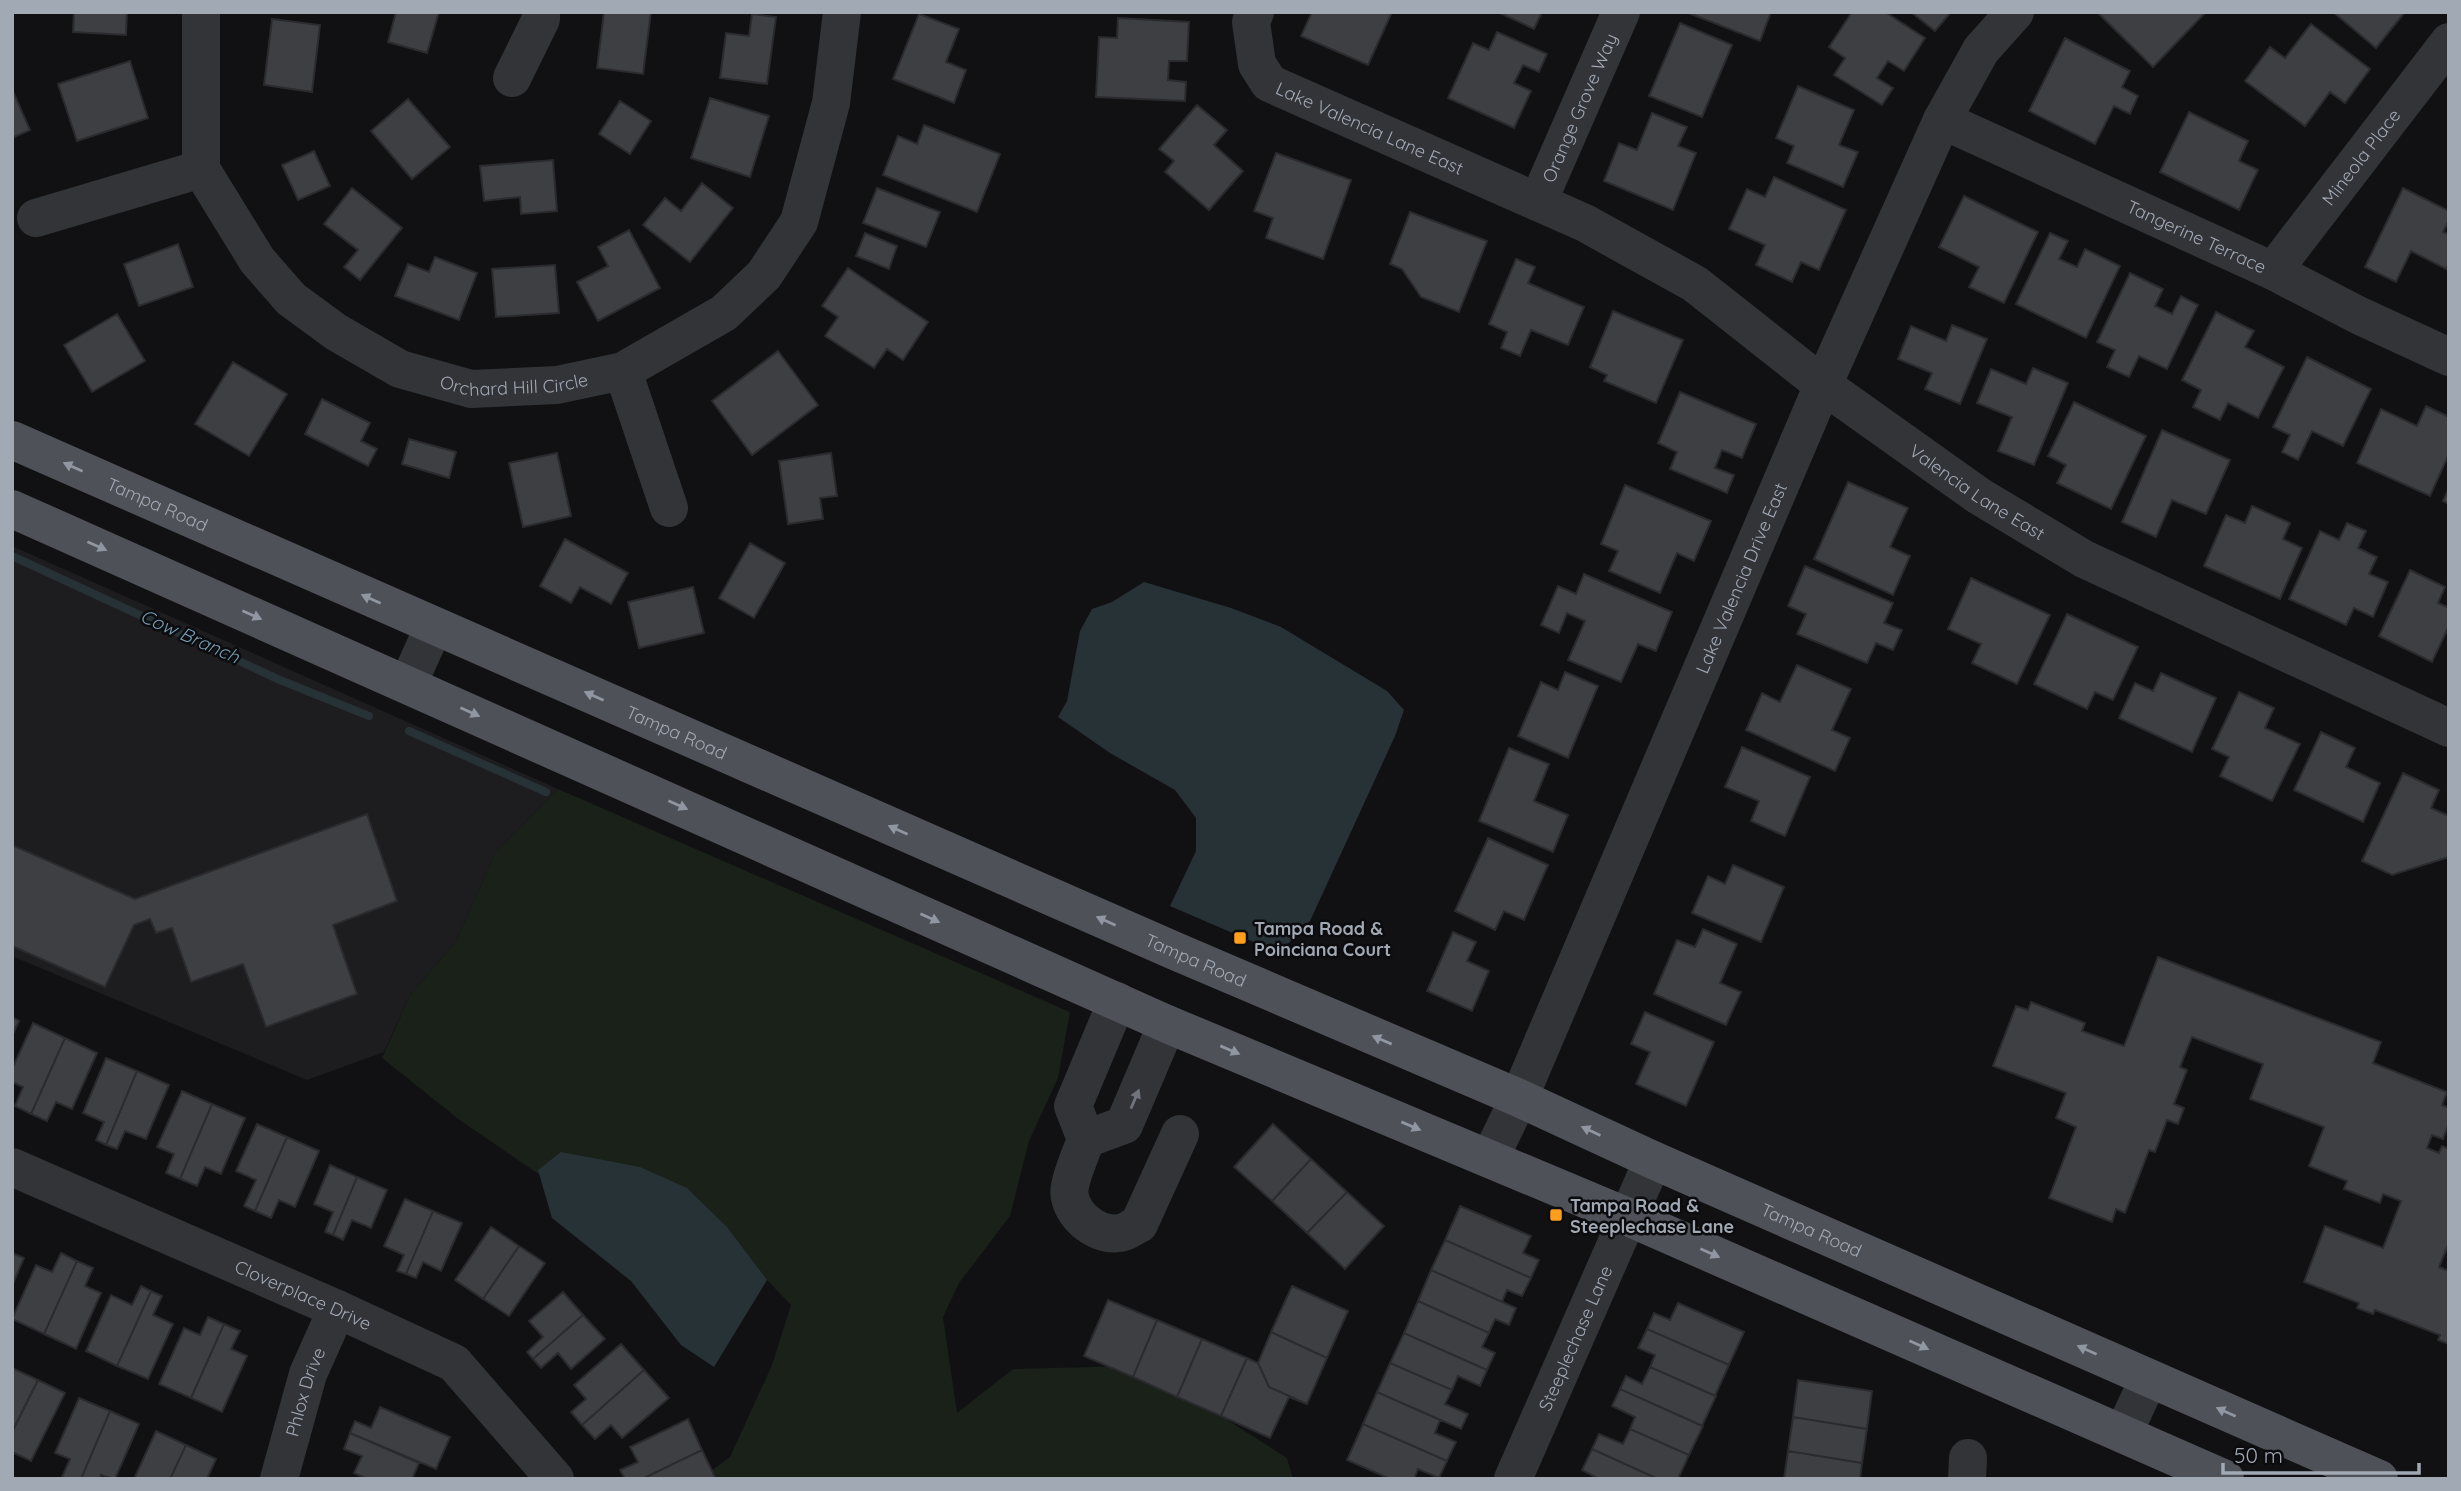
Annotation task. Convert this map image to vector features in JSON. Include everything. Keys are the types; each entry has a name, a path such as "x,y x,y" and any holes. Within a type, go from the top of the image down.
{"main road":[{"name":"Tampa Road","path":"12,440 1149,940 1519,1098 1653,1160 2379,1479"},
{"path":"12,509 1167,1024 1628,1217 2225,1479"}],"street":[{"path":"36,218 201,169 201,12"},
{"path":"512,78 541,19 541,12"},
{"name":"Orchard Hill Circle","path":"201,169 257,260 290,299 336,332 400,369 471,389 557,385 623,371 724,313 764,275 799,222 831,103 842,12"},
{"name":"Lake Valencia Lane East","path":"1255,12 1251,22 1257,64 1269,83 1538,202"},
{"name":"Orange Grove Way","path":"1538,202 1621,12"},
{"name":"Lake Valencia Drive East","path":"1490,1158 1519,1098 1823,384 1942,120 1982,50 2015,12"},
{"name":"Mineola Place","path":"2273,271 2449,42"},
{"name":"Tangerine Terrace","path":"1942,120 2273,271 2358,315 2449,357"},
{"name":"Valencia Lane East","path":"1538,202 1584,223 1695,284 1823,384 1979,496 2084,559 2449,728"},
{"path":"623,371 669,508"},
{"path":"408,684 433,626"},
{"path":"1117,1001 1073,1106 1086,1139 1069,1187 1070,1205 1084,1221 1098,1230 1119,1233 1139,1224 1181,1134"},
{"path":"1086,1139 1124,1125 1167,1024"},
{"name":"Steeplechase Lane","path":"1513,1479 1653,1160"},
{"name":"Cloverplace Drive","path":"12,1167 454,1363 555,1479"},
{"name":"Phlox Drive","path":"279,1479 308,1374 337,1309"},
{"path":"2123,1434 2149,1378"}],"shaded area":[{"path":"12,546 558,789 495,853 457,940 410,995 384,1052 307,1080 12,956"},
{"path":"1144,582 1231,608 1281,627 1387,691 1404,710 1395,736 1310,921 1279,953 1170,906 1196,851 1196,818 1175,790 1110,753 1058,717 1067,701 1080,631 1092,609 1112,602"},
{"path":"558,789 1070,1012 1058,1078 1029,1141 1010,1216 959,1283 943,1317 957,1413 1013,1369 1128,1366 1215,1412 1287,1458 1293,1479 700,1479 730,1457 772,1365 791,1305 767,1280 538,1170 540,1175 461,1121 382,1058 410,995 457,940 495,853"},
{"path":"561,1152 640,1167 687,1188 727,1227 767,1280 714,1367 681,1345 631,1281 552,1218 538,1170"}],"building":[{"path":"74,12 127,12 126,35 73,32"},
{"path":"396,12 439,12 427,53 388,42"},
{"path":"604,12 651,12 643,74 597,68"},
{"path":"1312,12 1392,12 1368,65 1301,36"},
{"path":"1498,12 1542,12 1534,29"},
{"path":"1686,12 1771,12 1760,41"},
{"path":"1852,12 1885,12 1925,38 1904,71 1888,61 1877,78 1893,88 1882,105 1834,75 1845,58 1829,47"},
{"path":"1911,12 1951,12 1935,31"},
{"path":"2206,12 2153,67 2099,14"},
{"path":"2333,12 2405,12 2376,48"},
{"path":"752,14 776,17 767,84 720,78 726,33 749,36"},
{"path":"919,14 959,29 946,62 966,70 954,103 893,79"},
{"path":"1118,18 1189,22 1187,61 1169,61 1168,80 1186,82 1185,101 1096,97 1099,37 1117,38"},
{"path":"272,19 320,25 312,92 264,85"},
{"path":"1680,23 1732,45 1702,117 1649,96"},
{"path":"2311,24 2370,69 2345,103 2330,92 2305,126 2245,81 2270,47 2285,58"},
{"path":"1497,32 1547,54 1539,72 1523,65 1514,83 1531,91 1514,128 1448,98 1473,43 1489,50"},
{"path":"2065,38 2130,71 2122,87 2138,96 2130,114 2114,106 2095,144 2029,111"},
{"path":"130,61 148,118 77,141 58,84"},
{"path":"1798,86 1854,110 1839,145 1858,152 1843,187 1787,163 1794,146 1776,138"},
{"path":"12,89 30,130 12,138"},
{"path":"710,98 769,116 750,177 691,158"},
{"path":"408,99 450,147 412,179 371,131"},
{"path":"620,101 651,121 630,154 599,134"},
{"path":"1197,105 1227,130 1214,145 1243,171 1209,210 1165,172 1174,161 1159,149"},
{"path":"2189,112 2248,141 2239,161 2258,170 2239,210 2160,172"},
{"path":"1652,113 1687,127 1678,146 1696,153 1673,210 1604,181 1619,143 1637,150"},
{"path":"924,125 1000,154 977,212 883,175 898,136 917,144"},
{"path":"314,151 330,186 298,200 282,165"},
{"path":"1276,153 1351,180 1323,259 1266,238 1273,218 1254,211"},
{"path":"553,160 557,211 521,214 520,197 484,201 480,166"},
{"path":"1774,177 1846,210 1819,270 1801,262 1792,282 1756,265 1765,245 1729,229 1747,189 1765,197"},
{"path":"702,183 733,208 690,262 643,225 665,198 681,211"},
{"path":"352,188 402,228 360,280 344,267 358,250 324,224"},
{"path":"877,188 940,212 926,247 863,223"},
{"path":"2403,188 2449,211 2449,220 2443,232 2449,234 2449,263 2446,269 2411,251 2396,282 2365,267"},
{"path":"1964,196 2038,232 2004,303 1969,287 1979,267 1939,247"},
{"path":"1410,212 1487,241 1459,312 1421,297 1402,269 1390,264"},
{"path":"629,230 660,288 598,321 577,282 608,266 598,247"},
{"path":"865,233 897,246 889,269 856,256"},
{"path":"2050,233 2068,241 2059,259 2077,267 2085,249 2120,266 2086,338 2016,304"},
{"path":"178,244 193,287 139,306 124,264"},
{"path":"435,257 477,273 459,320 395,296 408,264 429,272"},
{"path":"1516,259 1535,267 1528,283 1584,307 1568,345 1531,330 1520,356 1501,348 1507,332 1489,324"},
{"path":"555,265 559,313 496,317 492,269"},
{"path":"848,268 928,322 903,360 887,349 874,368 825,336 838,317 822,306"},
{"path":"2130,273 2163,289 2155,306 2172,314 2181,296 2198,305 2167,369 2139,356 2129,377 2107,367 2115,350 2097,342"},
{"path":"1613,311 1683,340 1656,403 1604,381 1607,375 1590,367"},
{"path":"2216,312 2254,331 2245,347 2284,367 2258,418 2228,403 2220,420 2193,407 2201,390 2182,380"},
{"path":"117,314 145,361 92,392 64,345"},
{"path":"1952,325 1987,339 1960,404 1925,389 1932,373 1898,359 1911,326 1946,341"},
{"path":"778,351 818,405 752,455 712,401"},
{"path":"2307,357 2371,389 2343,446 2312,431 2298,460 2282,452 2290,435 2273,427"},
{"path":"233,362 287,394 249,456 195,424"},
{"path":"2033,368 2068,383 2034,465 1998,451 2012,417 1977,403 1991,369 2026,384"},
{"path":"1680,392 1756,424 1742,458 1722,450 1715,468 1734,475 1727,493 1670,469 1677,452 1658,443"},
{"path":"322,399 370,423 361,441 377,449 368,466 305,434"},
{"path":"2074,402 2146,436 2111,509 2057,483 2066,465 2048,456"},
{"path":"2426,406 2449,417 2449,454 2430,496 2357,463 2381,409 2417,426"},
{"path":"2162,430 2230,460 2206,514 2172,500 2156,537 2122,522"},
{"path":"409,439 456,452 449,478 402,464"},
{"path":"557,453 571,516 523,527 509,463"},
{"path":"831,453 837,496 820,498 823,519 788,524 779,461"},
{"path":"1848,482 1908,508 1890,547 1910,556 1893,595 1814,559"},
{"path":"1625,485 1711,521 1694,561 1677,553 1660,593 1609,571 1618,551 1601,544"},
{"path":"2449,488 2449,504 2443,501"},
{"path":"2252,506 2290,523 2283,539 2302,548 2280,599 2204,566 2226,515 2245,523"},
{"path":"2347,523 2366,531 2358,548 2377,557 2369,574 2388,582 2373,617 2354,608 2346,625 2289,599 2320,531 2339,540"},
{"path":"565,539 628,573 611,604 580,587 571,603 540,586"},
{"path":"750,543 785,563 754,618 719,598"},
{"path":"1805,566 1893,603 1884,623 1902,630 1893,650 1876,643 1867,663 1797,634 1806,614 1788,606"},
{"path":"2410,570 2445,587 2438,603 2449,608 2449,626 2432,662 2379,636"},
{"path":"1584,574 1672,612 1656,651 1638,644 1621,682 1568,660 1585,621 1567,613 1559,633 1541,625 1558,586 1576,594"},
{"path":"1971,578 2050,615 2017,684 1972,663 1981,644 1948,629"},
{"path":"693,587 704,633 639,648 628,602"},
{"path":"2067,614 2138,647 2113,700 2095,692 2087,709 2034,684"},
{"path":"1797,665 1851,689 1832,730 1850,738 1835,771 1746,730 1762,693 1780,702"},
{"path":"1565,672 1598,686 1568,758 1518,736 1541,682 1558,690"},
{"path":"2161,673 2216,698 2192,752 2119,718 2135,683 2153,691"},
{"path":"2239,692 2274,708 2265,728 2300,744 2272,801 2220,776 2229,757 2212,749"},
{"path":"2321,732 2355,748 2346,767 2380,783 2363,822 2294,790"},
{"path":"1742,747 1810,777 1785,836 1751,821 1759,801 1725,787"},
{"path":"1509,748 1549,764 1534,801 1568,815 1553,852 1479,821"},
{"path":"2403,773 2439,790 2431,808 2449,816 2449,857 2392,875 2362,861"},
{"path":"367,814 397,901 333,925 357,994 266,1027 243,964 191,982 172,928 156,933 150,919 134,925 105,987 12,946 12,845 135,899"},
{"path":"1488,838 1548,865 1524,920 1504,911 1495,930 1455,911"},
{"path":"1733,865 1784,887 1761,942 1692,913 1708,876 1725,884"},
{"path":"1703,929 1737,944 1720,983 1741,992 1726,1025 1654,994 1677,940 1695,947"},
{"path":"1453,932 1476,942 1467,961 1489,971 1472,1011 1427,991"},
{"path":"2158,957 2381,1042 2373,1063 2447,1092 2442,1105 2449,1108 2449,1123 2443,1139 2432,1135 2427,1148 2439,1153 2442,1146 2449,1149 2449,1243 2439,1267 2449,1271 2449,1344 2438,1340 2440,1335 2375,1310 2373,1314 2357,1308 2359,1303 2304,1282 2325,1226 2383,1248 2401,1201 2383,1194 2380,1203 2344,1189 2347,1181 2309,1166 2324,1127 2250,1099 2263,1064 2192,1037 2180,1067 2187,1070 2174,1104 2184,1108 2178,1124 2167,1120 2155,1152 2149,1150 2125,1213 2116,1209 2112,1222 2049,1198 2076,1127 2056,1118 2066,1093 1993,1066 2016,1006 2028,1010 2031,1002 2085,1023 2082,1031 2124,1046"},
{"path":"1645,1012 1714,1042 1686,1106 1636,1084 1650,1052 1631,1044"},
{"path":"12,1017 19,1021 12,1036"},
{"path":"33,1023 65,1038 31,1114 15,1106 23,1087 12,1082 12,1069"},
{"path":"65,1038 97,1053 72,1109 56,1102 47,1121 31,1114"},
{"path":"106,1058 137,1071 106,1145 96,1140 104,1122 83,1113"},
{"path":"137,1071 169,1085 146,1139 125,1131 117,1149 106,1145"},
{"path":"182,1091 212,1104 180,1179 166,1173 174,1154 157,1147"},
{"path":"212,1104 245,1118 221,1174 205,1167 197,1186 180,1179"},
{"path":"257,1124 287,1137 255,1211 244,1206 256,1180 236,1171"},
{"path":"1273,1124 1311,1159 1272,1201 1234,1167"},
{"path":"287,1137 319,1151 295,1207 279,1200 271,1218 255,1211"},
{"path":"1311,1159 1347,1192 1307,1233 1272,1201"},
{"path":"330,1165 357,1177 333,1235 325,1232 333,1212 314,1204"},
{"path":"357,1177 387,1190 371,1228 352,1220 343,1240 333,1235"},
{"path":"1347,1192 1384,1226 1345,1269 1307,1233"},
{"path":"405,1199 433,1211 406,1274 397,1271 404,1255 384,1246"},
{"path":"1460,1206 1531,1236 1523,1253 1539,1260 1531,1278 1445,1240"},
{"path":"433,1211 462,1223 441,1271 423,1262 416,1278 406,1274"},
{"path":"491,1227 519,1246 483,1299 455,1280"},
{"path":"1445,1240 1531,1278 1522,1296 1507,1290 1502,1302 1431,1270"},
{"path":"519,1246 545,1263 509,1316 483,1299"},
{"path":"12,1253 24,1258 12,1286"},
{"path":"61,1253 77,1261 44,1334 12,1319 36,1265 52,1272"},
{"path":"77,1261 93,1268 85,1286 101,1293 76,1349 44,1334"},
{"path":"1431,1270 1516,1308 1509,1325 1495,1319 1489,1333 1418,1301"},
{"path":"141,1286 151,1291 117,1366 86,1351 111,1295 132,1305"},
{"path":"1292,1286 1348,1311 1327,1358 1271,1332"},
{"path":"151,1291 162,1296 153,1315 173,1324 148,1379 117,1366"},
{"path":"563,1292 583,1315 533,1359 527,1352 543,1337 529,1321"},
{"path":"1108,1300 1157,1320 1133,1377 1084,1356"},
{"path":"1418,1301 1489,1333 1482,1347 1495,1353 1487,1370 1404,1333"},
{"path":"1678,1303 1744,1332 1729,1365 1647,1329 1654,1313 1670,1320"},
{"path":"583,1315 605,1339 571,1369 558,1353 541,1368 533,1359"},
{"path":"208,1317 224,1324 191,1398 159,1384 184,1328 200,1335"},
{"path":"1157,1320 1202,1339 1177,1397 1133,1377"},
{"path":"224,1324 240,1331 231,1349 247,1356 222,1412 191,1398"},
{"path":"1647,1329 1729,1365 1715,1396 1650,1367 1655,1355 1638,1348"},
{"path":"1271,1332 1327,1358 1307,1404 1269,1387 1258,1363"},
{"path":"1404,1333 1487,1370 1480,1386 1458,1376 1452,1390 1390,1363"},
{"path":"1202,1339 1247,1358 1221,1416 1177,1397"},
{"path":"621,1344 644,1370 582,1425 571,1412 586,1399 574,1385"},
{"path":"1247,1358 1258,1363 1269,1387 1307,1404 1289,1397 1270,1438 1221,1416"},
{"path":"1390,1363 1452,1390 1445,1404 1468,1414 1461,1429 1377,1392"},
{"path":"1650,1367 1716,1396 1702,1426 1620,1389 1626,1376 1642,1384"},
{"path":"12,1368 38,1380 12,1432"},
{"path":"644,1370 669,1398 622,1438 611,1425 595,1439 582,1425"},
{"path":"38,1380 65,1393 31,1461 12,1452 12,1432"},
{"path":"1798,1380 1872,1391 1867,1429 1793,1417"},
{"path":"1620,1389 1703,1426 1689,1455 1630,1429 1635,1417 1612,1406"},
{"path":"1377,1392 1440,1420 1435,1433 1456,1442 1447,1461 1363,1424"},
{"path":"79,1398 110,1411 81,1479 67,1479 62,1477 70,1459 55,1453"},
{"path":"380,1407 450,1437 436,1469 350,1433 355,1421 371,1428"},
{"path":"110,1411 139,1424 115,1479 101,1475 100,1479 81,1479"},
{"path":"1793,1417 1867,1429 1862,1463 1788,1451"},
{"path":"688,1419 702,1450 642,1479 625,1479 620,1470 638,1462 630,1447"},
{"path":"1363,1424 1447,1461 1439,1478 1418,1469 1414,1479 1390,1479 1347,1460"},
{"path":"1630,1429 1689,1455 1678,1479 1658,1479 1592,1449 1599,1434 1623,1444"},
{"path":"156,1431 186,1445 170,1479 134,1479"},
{"path":"350,1433 419,1463 412,1479 367,1479 354,1473 362,1456 344,1449"},
{"path":"186,1445 216,1459 207,1479 170,1479"},
{"path":"1592,1449 1658,1479 1599,1479 1582,1470"},
{"path":"702,1450 716,1479 642,1479"},
{"path":"1788,1451 1862,1463 1860,1479 1784,1479"}],"waterway":[{"name":"Cow Branch","path":"12,556 280,680 369,716"},
{"name":"Cow Branch","path":"409,731 546,792"}],"place":[{"name":"Tampa Road & Poinciana Court","path":"1240,938"},
{"name":"Tampa Road & Steeplechase Lane","path":"1556,1215"}]}
